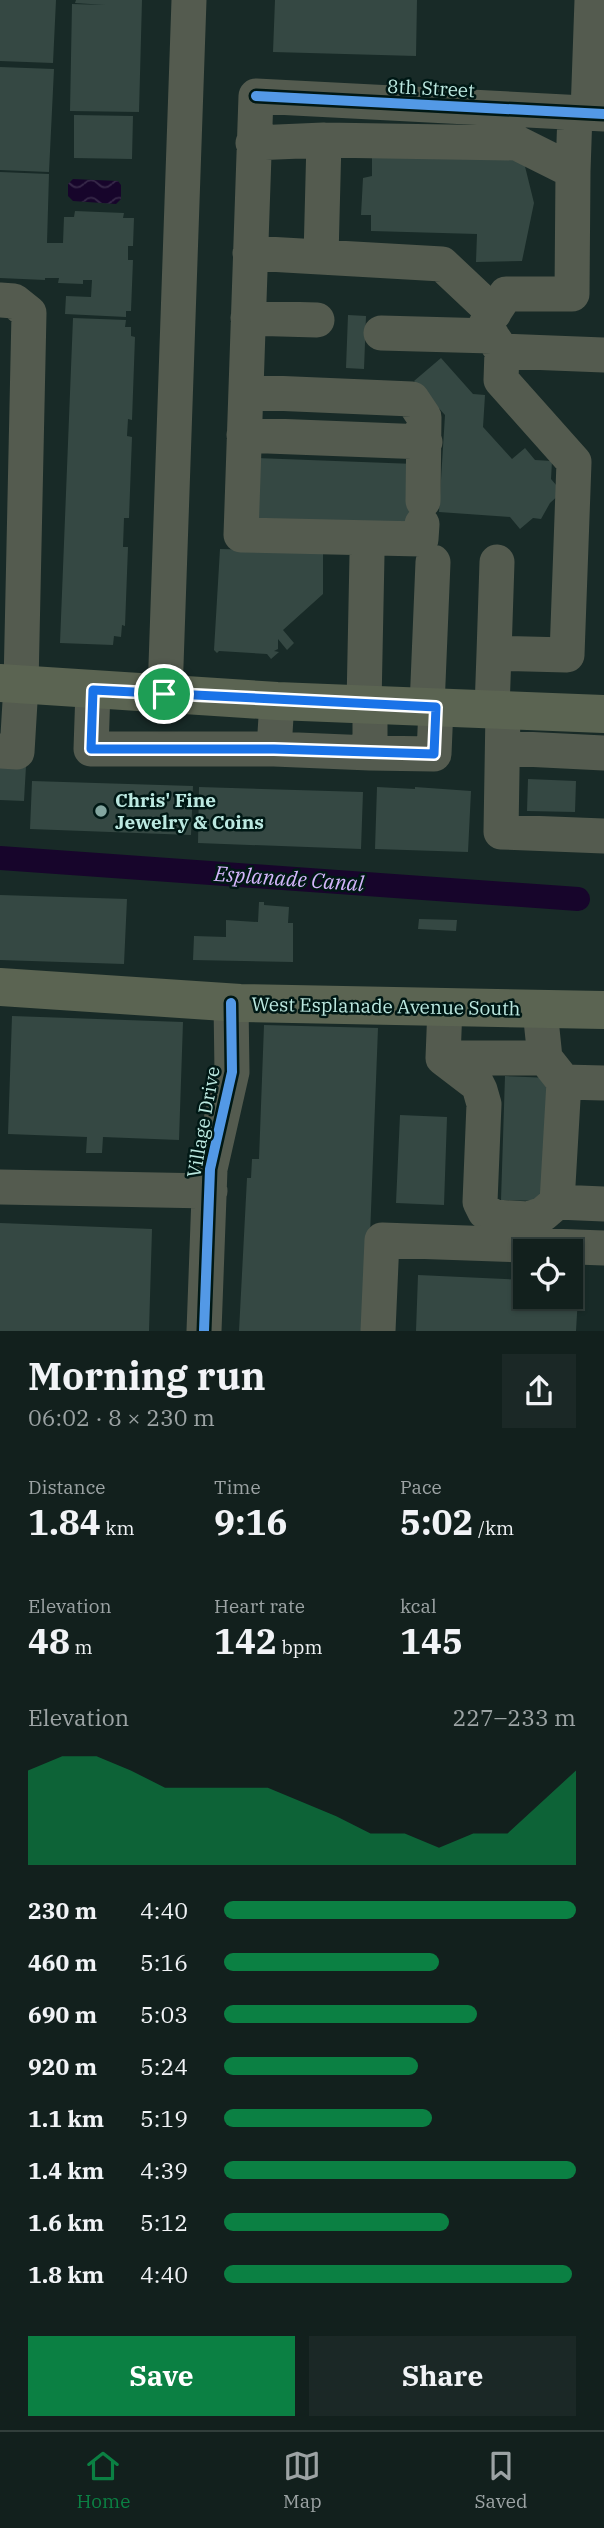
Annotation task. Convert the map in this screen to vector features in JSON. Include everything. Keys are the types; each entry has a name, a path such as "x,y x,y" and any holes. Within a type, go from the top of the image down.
{"main road":[{"path":"10,684 277,701 604,714"},
{"name":"West Esplanade Avenue South","path":"0,987 231,1003 604,1010"}],"street":[{"path":"164,694 189,0"},
{"path":"494,653 567,655 574,462 501,380 496,333 506,294 572,294 573,171 589,113 592,0"},
{"name":"8th Street","path":"253,143 256,96 589,113"},
{"path":"246,392 412,399 424,417 421,539 241,535 253,143 324,140 517,143 573,171"},
{"path":"321,257 324,140"},
{"path":"250,253 442,264 496,333"},
{"path":"0,300 14,301 29,313 10,684 17,752 0,751"},
{"path":"248,318 317,320"},
{"path":"382,333 496,333 604,355"},
{"path":"244,435 425,442"},
{"path":"367,555 367,704 370,753"},
{"path":"93,690 91,749 274,749 434,754 431,707 433,562"},
{"path":"497,562 494,653 503,748 500,832 604,836"},
{"path":"274,749 277,701"},
{"path":"503,748 604,753"},
{"name":"Village Drive","path":"204,1331 210,1169 232,1072 231,1003"},
{"path":"443,1058 445,1007"},
{"path":"540,1010 554,1070 557,1202"},
{"path":"443,1058 554,1070 604,1083"},
{"path":"443,1058 477,1084 484,1104 480,1202 485,1212 495,1217 535,1218 557,1202 604,1204"},
{"path":"0,1187 209,1191"},
{"path":"378,1331 383,1240 604,1248"}],"water":[{"path":"73,179 118,181 121,185 121,199 116,204 73,201 68,196 68,184"}],"building":[{"path":"0,0 56,0 53,63 0,61"},
{"path":"76,0 142,0 139,112 70,111 72,4 105,5 75,3"},
{"path":"275,0 417,0 416,56 273,52"},
{"path":"0,67 54,69 49,172 0,170"},
{"path":"74,115 133,116 132,159 74,158"},
{"path":"520,146 534,203 522,261 476,262 477,234 371,231 371,215 361,215 363,178 372,176 372,152"},
{"path":"0,172 49,174 47,243 63,243 64,217 74,217 75,211 124,213 123,218 134,218 133,246 128,246 128,260 133,260 131,311 126,311 126,317 65,314 66,296 91,297 92,280 83,280 83,284 58,283 59,278 0,278"},
{"path":"348,315 366,316 364,369 346,368"},
{"path":"73,318 126,320 125,327 131,327 131,336 135,337 132,420 128,419 127,436 132,437 129,518 124,518 123,547 128,547 125,626 122,625 121,637 114,636 113,645 60,643"},
{"path":"441,358 473,394 485,395 483,427 512,459 525,448 535,460 552,461 551,479 562,492 550,503 541,519 533,518 520,529 510,517 439,512 445,415 414,381"},
{"path":"256,458 415,464 413,527 254,522"},
{"path":"220,549 323,552 323,594 283,630 294,643 287,650 278,639 278,649 274,651 279,652 271,659 267,654 217,653 214,650"},
{"path":"0,764 26,766 24,801 0,800"},
{"path":"528,779 576,781 575,812 527,811"},
{"path":"32,781 193,786 191,835 30,829"},
{"path":"199,787 363,792 361,849 198,843"},
{"path":"377,787 471,791 468,852 375,849"},
{"path":"0,895 127,899 124,964 0,960"},
{"path":"259,902 264,902 264,905 289,907 288,923 293,923 293,962 193,960 194,936 226,937 226,920 258,922"},
{"path":"419,919 457,920 456,931 418,929"},
{"path":"12,1016 183,1022 179,1140 103,1137 102,1153 86,1153 87,1137 8,1134"},
{"path":"264,1025 378,1028 370,1236 372,1331 239,1331 247,1178 251,1178 252,1159 259,1159"},
{"path":"505,1076 551,1078 546,1201 501,1200"},
{"path":"400,1115 447,1117 444,1205 396,1203"},
{"path":"0,1223 152,1229 149,1331 0,1331"},
{"path":"418,1275 513,1279 513,1309 577,1309 576,1331 416,1331"}],"waterway":[{"name":"Esplanade Canal","path":"0,858 578,899"}],"cycle path":[{"path":"256,96 604,114"},
{"path":"204,1331 210,1169 232,1072 231,1003"}],"place":[{"name":"Chris' Fine Jewelry & Coins","path":"101,811"}],"route":[{"path":"93,690 164,694 436,707 434,754 274,749 91,749 93,690"}]}
